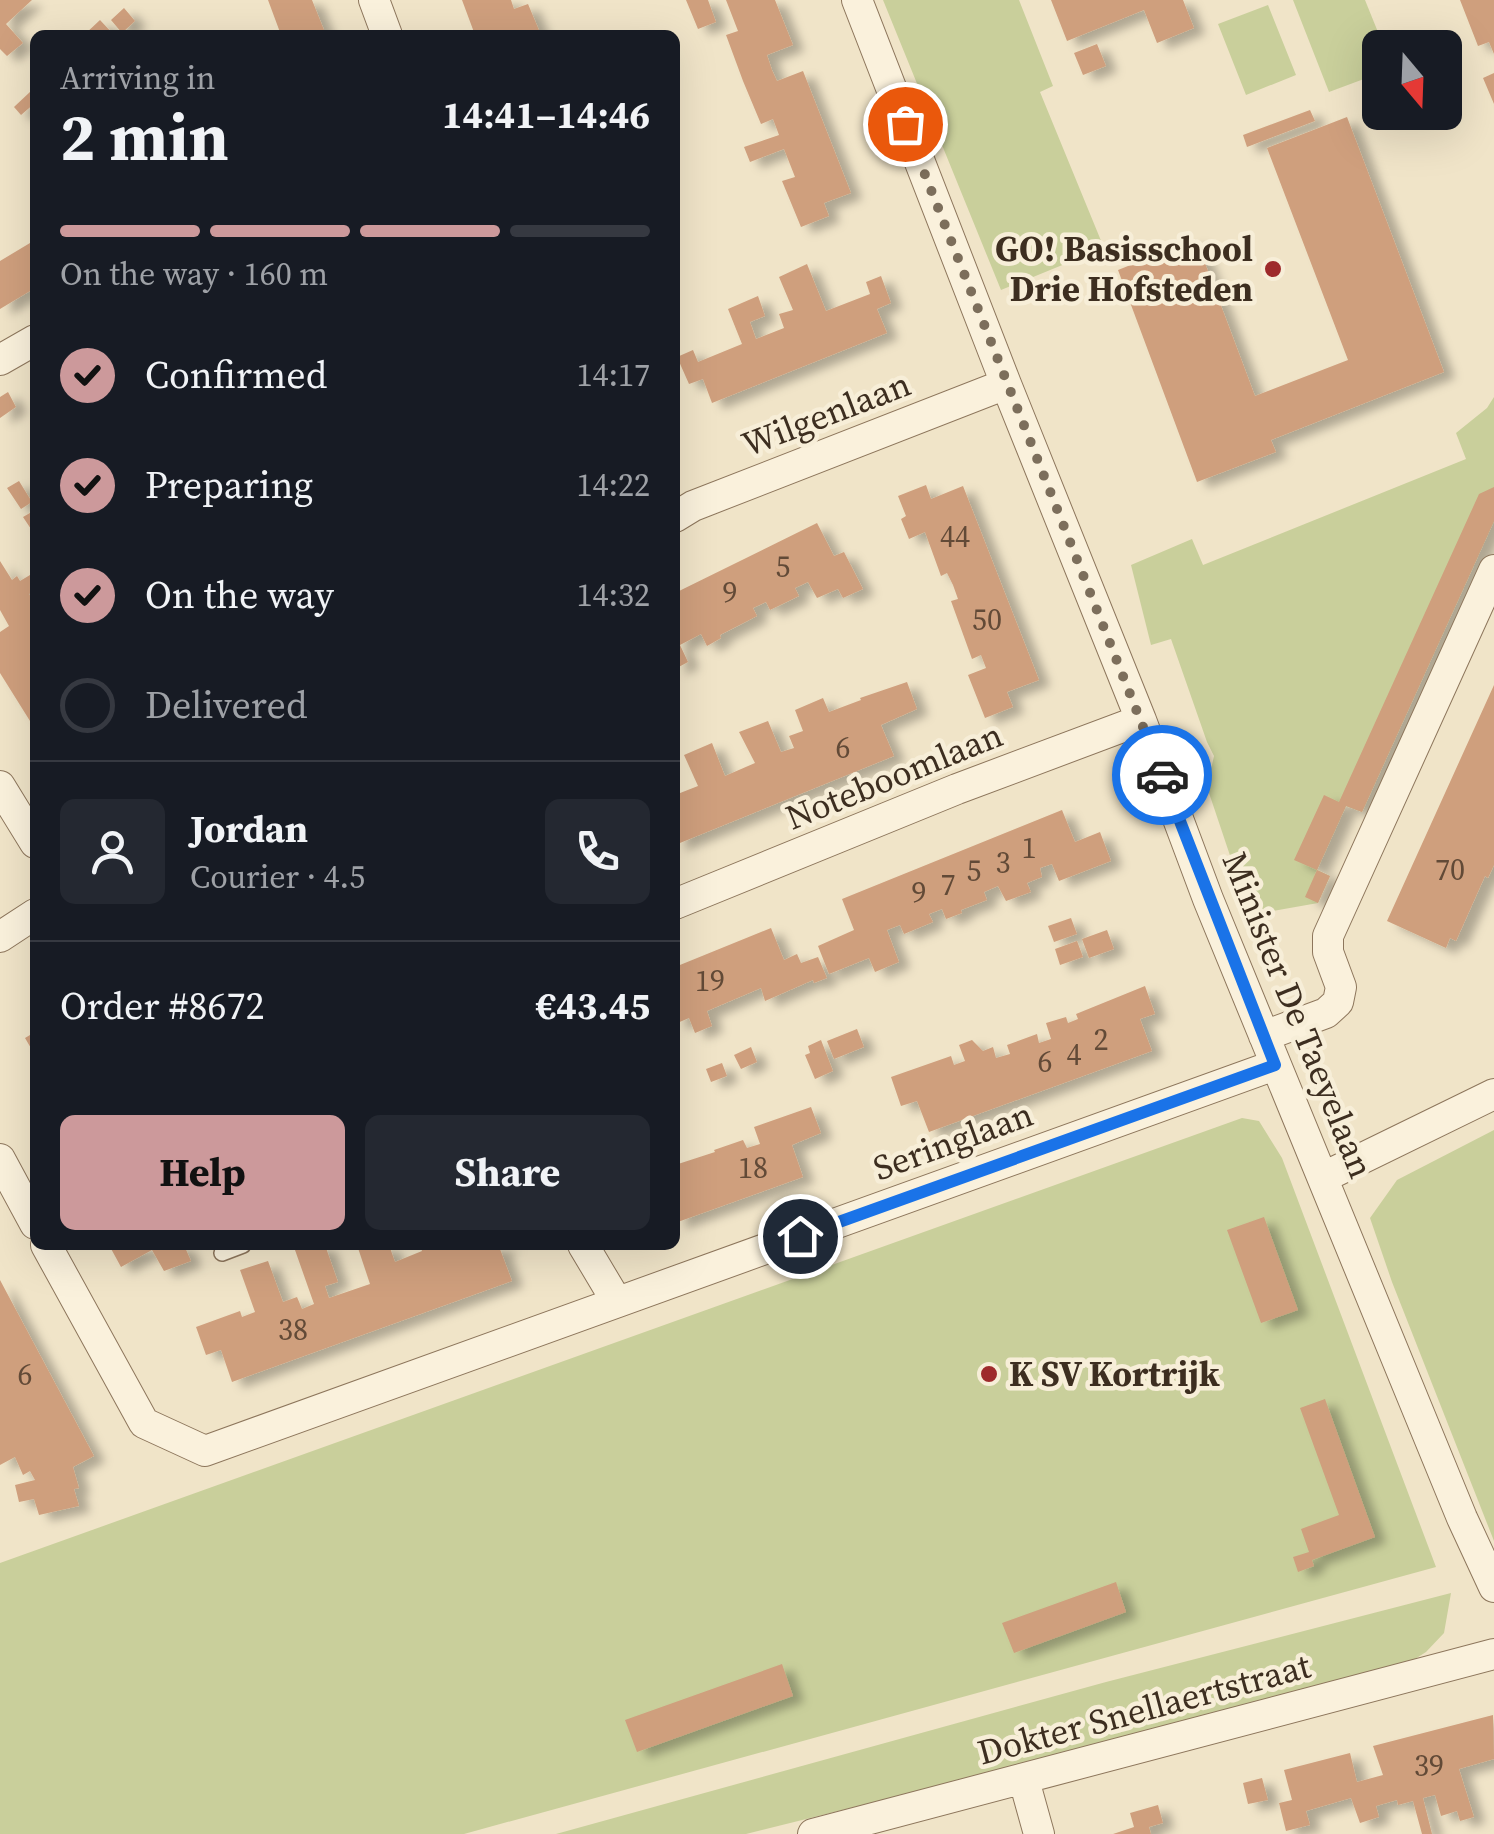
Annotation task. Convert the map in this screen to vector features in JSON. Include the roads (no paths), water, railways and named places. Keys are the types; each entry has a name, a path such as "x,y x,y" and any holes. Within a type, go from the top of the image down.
{"street":[{"path":"374,0 385,30"},
{"name":"Minister De Taeyelaan","path":"857,0 1275,1065 1462,1518 1494,1586"},
{"path":"0,360 30,343"},
{"name":"Wilgenlaan","path":"681,502 1006,384"},
{"path":"1264,1036 1326,1013 1338,1002 1340,988 1328,952 1328,936 1494,570"},
{"name":"Noteboomlaan","path":"680,902 957,789 1141,720"},
{"path":"0,786 30,836"},
{"path":"0,937 30,917"},
{"name":"Seringlaan","path":"49,1250 144,1423 205,1451 1275,1065"},
{"path":"1324,1176 1494,1094"},
{"path":"0,1159 30,1215"},
{"path":"586,1250 617,1302"},
{"name":"Dokter Snellaertstraat","path":"813,1834 1494,1654"},
{"path":"1024,1780 1039,1834"}],"lane":[{"path":"222,1253 230,1250"}],"place":[{"name":"GO! Basisschool Drie Hofsteden","path":"1273,269"},
{"name":"K SV Kortrijk","path":"989,1374"}]}
